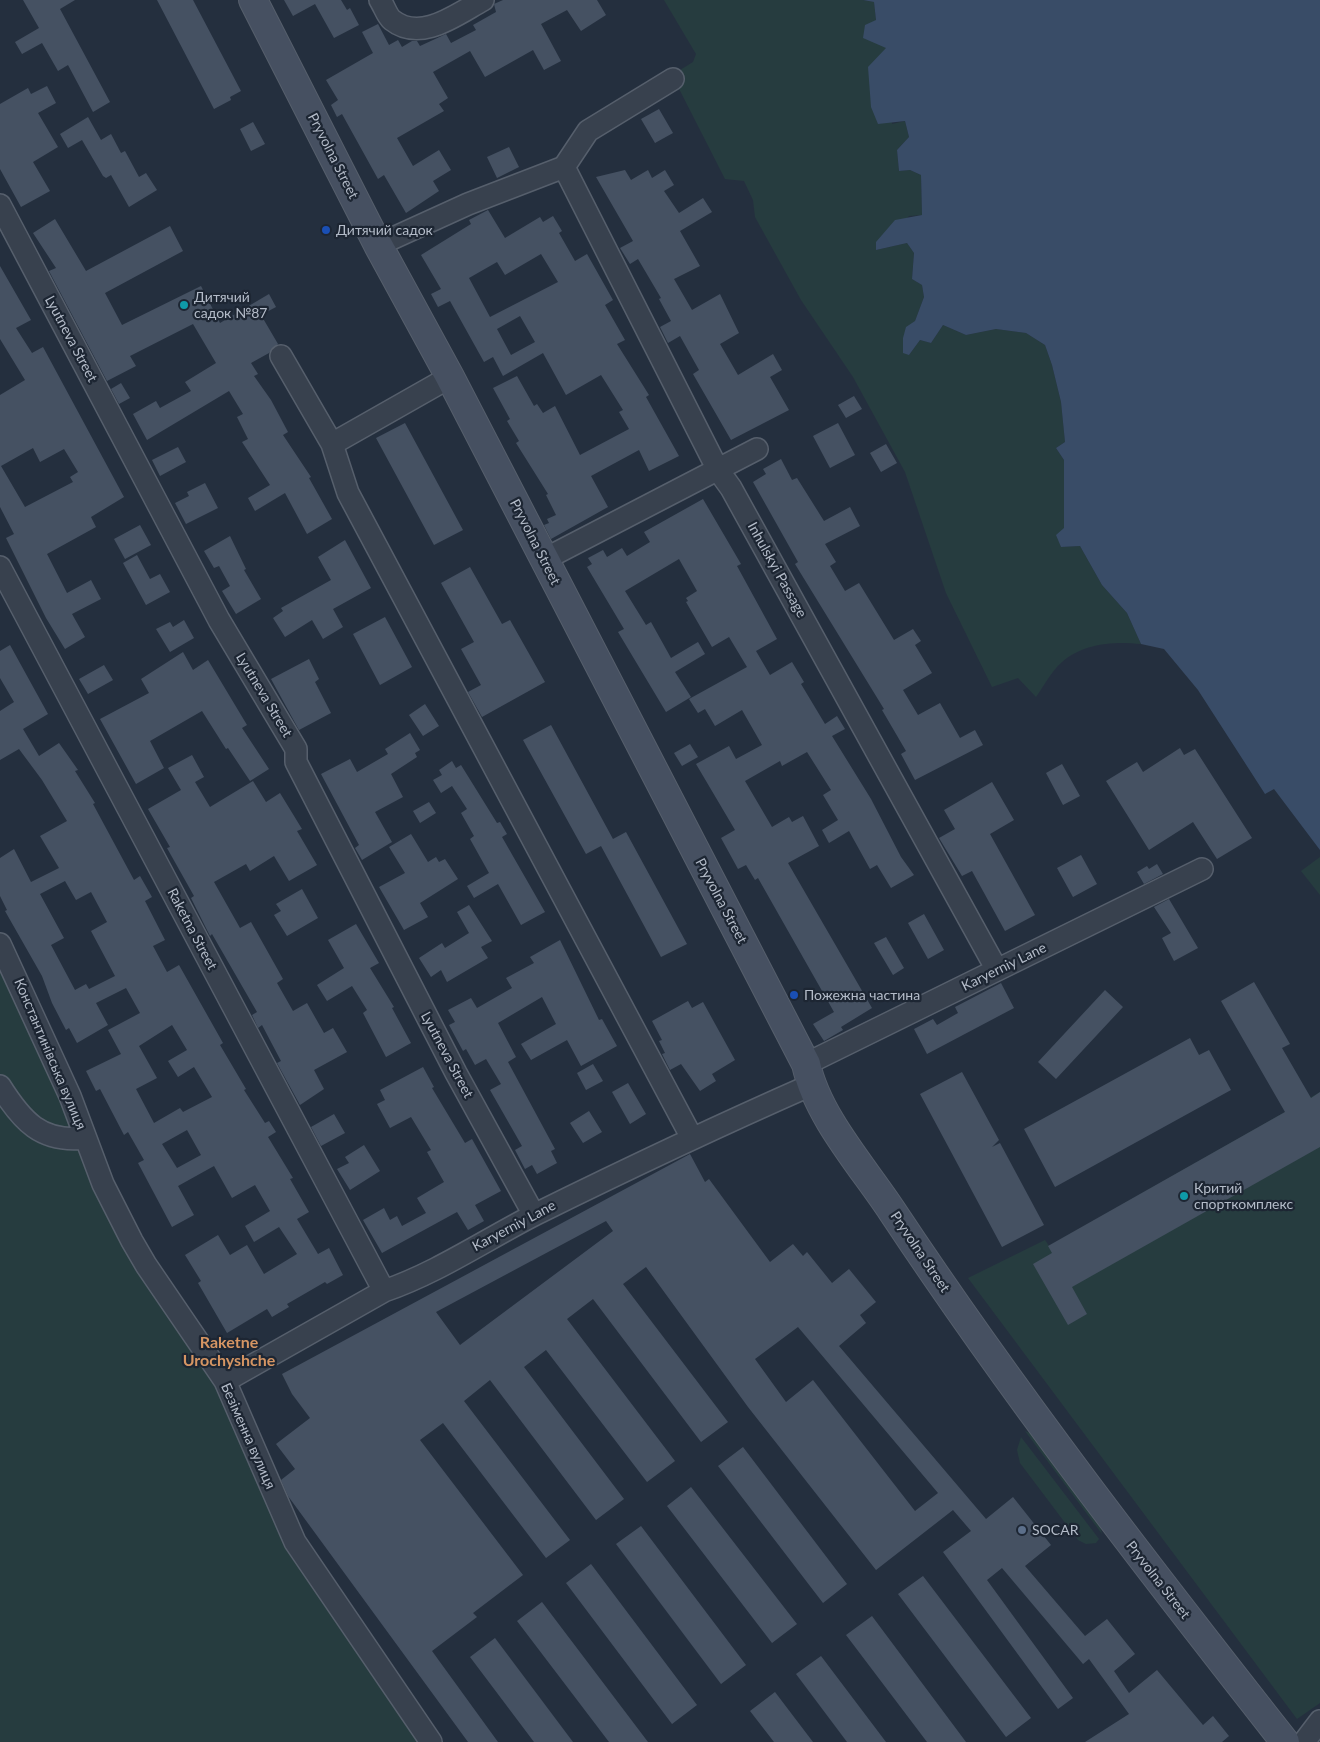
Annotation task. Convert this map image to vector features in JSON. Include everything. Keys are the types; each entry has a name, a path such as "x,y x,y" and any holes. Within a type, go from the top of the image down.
{"street":[{"name":"Pryvolna Street","path":"252,0 378,245 544,559 838,1132 928,1267 1028,1407 1122,1535 1285,1742"},
{"path":"380,0 391,20 408,28 432,27 483,0"},
{"path":"378,245 468,204 564,167 588,131 673,79"},
{"name":"Inhulskyi Passage","path":"564,167 718,470 731,488 997,970"},
{"name":"Lyutneva Street","path":"0,205 220,620 296,749 296,762 456,1073 534,1215"},
{"path":"280,356 332,444 352,502 692,1138"},
{"path":"332,444 450,378"},
{"path":"544,559 757,449"},
{"name":"Raketna Street","path":"0,567 384,1291"},
{"name":"Karyerniy Lane","path":"225,1381 384,1291 407,1283 534,1215 692,1138 997,970 1202,869"},
{"name":"Константинівська вулиця","path":"0,944 70,1096 85,1138"},
{"path":"0,1086 22,1117 36,1129 66,1140 85,1138"},
{"name":"Безіменна вулиця","path":"85,1138 103,1184 146,1265 225,1381 295,1542 431,1742"},
{"path":"1304,1742 1320,1721"}],"green space":[{"path":"664,0 863,0 874,2 876,20 886,47 892,124 905,121 909,137 897,150 899,171 910,170 921,175 922,215 909,216 876,250 907,243 914,253 912,279 922,285 924,297 915,321 909,355 920,340 931,343 943,325 966,335 996,329 1026,333 1045,345 1061,402 1065,442 1056,448 1064,460 1064,529 1057,535 1061,547 1080,546 1102,585 1127,613 1141,644 1110,643 1089,647 1069,656 1057,667 1036,697 1018,678 992,687 946,593 905,472 853,377 801,300 755,217 753,200 744,181 725,179 672,75 693,62 696,54"},
{"path":"1320,857 1320,895 1301,871"},
{"path":"0,956 66,1098 73,1133 52,1133 0,1080"},
{"path":"1320,1092 1320,1703 1297,1719 968,1278 1045,1240 1049,1246"},
{"path":"0,1094 82,1144 220,1385 260,1480 425,1742 0,1742"},
{"path":"1025,1431 1030,1433 1100,1525 1102,1534"},
{"path":"1021,1437 1099,1539 1096,1543 1086,1544 1078,1540 1020,1463 1017,1450"}],"water":[{"path":"863,0 1320,0 1320,850 1274,789 1265,794 1198,690 1164,649 1141,644 1127,613 1102,585 1080,546 1061,547 1056,535 1064,528 1064,460 1056,448 1065,442 1061,402 1045,345 1026,333 996,329 966,335 943,325 931,343 920,340 909,355 903,353 903,338 906,327 915,321 924,297 922,285 912,279 914,253 907,243 876,250 876,242 895,220 922,215 921,175 910,170 899,171 897,150 909,137 905,121 878,124 871,107 868,67 886,48 863,38 865,25 876,20 874,2"}],"building":[{"path":"23,0 75,0 60,9 110,102 93,112 68,65 58,71 42,43 22,54 15,42 39,28"},
{"path":"157,0 193,0 241,91 230,97 231,100 214,109"},
{"path":"284,0 341,0 347,10 350,8 359,25 334,38 315,4 293,16"},
{"path":"503,0 597,0 606,15 581,31 567,10 541,24 561,61 544,70 533,50 485,77 470,51 433,72 448,98 439,104 444,111 397,138 413,166 439,150 451,170 433,181 439,191 406,213 384,175 378,179 342,114 337,117 331,105 338,100 326,80 373,53 362,32 378,24 389,45 398,40 402,47 412,41 417,41 420,46 446,34 451,43 476,30 473,25 496,12 494,4"},
{"path":"47,86 56,103 38,113 58,147 33,162 50,191 21,207 0,169 0,104 28,88 31,94"},
{"path":"659,109 673,133 655,143 641,119"},
{"path":"88,117 101,140 111,134 121,153 125,151 139,177 146,173 157,190 129,207 111,175 106,178 103,176 82,140 68,148 60,134"},
{"path":"253,122 265,144 251,151 240,129"},
{"path":"509,147 519,167 497,178 487,157"},
{"path":"625,170 631,180 648,170 652,178 665,170 674,185 664,191 679,213 703,198 712,212 680,231 700,266 674,279 692,310 720,294 739,333 720,344 738,375 773,354 782,370 770,377 789,410 731,440 693,374 699,370 680,336 668,343 660,327 671,321 659,299 661,298 638,259 630,264 620,248 633,241 596,177"},
{"path":"488,210 505,238 540,217 543,222 553,216 562,231 559,233 575,261 587,254 613,300 605,305 625,340 617,344 649,395 646,397 679,456 649,471 639,450 591,476 608,507 551,539 544,525 549,523 547,519 556,515 546,495 548,494 516,443 519,441 507,421 510,419 493,388 517,376 534,406 537,404 543,413 555,406 580,455 629,429 619,412 623,410 601,375 566,395 543,353 503,376 493,357 484,362 450,301 438,307 431,294 441,289 421,255 471,224 469,220","holes":["541,254 558,282 490,317 469,278 497,262 505,275","520,316 535,342 511,355 497,329"]},
{"path":"55,219 86,271 170,226 183,251 105,293 122,325 201,286 220,323 269,294 276,307 261,315 278,344 269,353 251,363 258,374 254,376 271,400 288,432 283,435 311,477 309,478 332,519 307,534 285,493 255,511 248,498 270,485 242,442 248,439 237,417 243,414 229,391 147,440 133,414 156,401 160,408 191,391 185,382 216,363 193,324 130,356 136,366 107,381 49,271 56,268 33,233"},
{"path":"0,266 31,320 16,328 32,353 43,347 124,497 91,517 96,527 47,554 67,593 91,580 101,599 72,614 85,637 65,649 46,618 6,538 14,534 0,507 0,395 25,380 0,339","holes":["33,448 40,462 64,449 78,472 70,477 73,482 25,507 1,466"]},
{"path":"121,383 130,398 119,404 111,389"},
{"path":"854,396 862,409 846,418 838,405"},
{"path":"405,423 463,530 434,545 376,438"},
{"path":"838,423 855,455 830,468 813,436"},
{"path":"886,444 897,463 881,472 870,453"},
{"path":"178,447 186,462 160,476 152,460"},
{"path":"781,459 792,480 797,478 824,521 850,507 860,526 825,544 836,562 830,566 845,591 859,583 894,640 913,629 921,641 915,645 932,673 903,690 918,715 940,703 960,738 975,730 983,745 915,780 901,754 906,751 882,710 884,709 795,564 798,562 753,482 766,474 763,469"},
{"path":"205,483 218,508 186,524 175,503 189,496 187,492"},
{"path":"703,499 741,564 737,566 777,639 756,651 770,675 792,662 804,682 801,684 825,724 837,716 845,729 832,736 871,799 901,857 914,875 891,888 877,865 870,869 849,831 829,843 822,830 838,820 823,795 831,790 807,752 782,766 780,761 745,781 772,827 789,817 792,822 803,816 819,846 788,863 872,1008 841,1027 843,1030 824,1041 813,1024 834,1012 758,878 755,880 746,865 738,869 721,838 735,830 696,764 729,746 736,759 762,745 742,710 715,726 705,709 698,713 689,699 747,667 729,637 712,647 686,602 688,601 686,598 697,591 679,559 625,591 646,625 651,622 671,658 698,642 705,654 675,672 691,697 666,712 618,632 624,629 587,567 592,564 588,558 603,550 607,557 622,548 627,556 650,542 644,532"},
{"path":"140,525 151,545 125,559 114,539"},
{"path":"230,536 246,569 244,570 261,599 236,614 222,591 230,586 219,566 214,568 204,551"},
{"path":"345,540 371,588 333,609 343,627 323,639 312,620 285,637 273,618 283,611 281,608 331,580 318,557"},
{"path":"137,555 150,579 160,574 170,592 146,605 123,563"},
{"path":"470,567 502,624 510,620 545,682 482,717 468,692 481,685 461,649 474,642 441,583"},
{"path":"385,617 412,667 380,685 353,634"},
{"path":"184,620 194,638 170,652 156,629 170,622 173,627"},
{"path":"10,645 48,714 23,729 39,756 59,743 78,770 75,771 95,803 93,804 134,880 140,876 152,897 145,901 165,940 153,946 167,972 179,965 223,1043 220,1045 246,1089 244,1090 265,1123 269,1121 276,1132 268,1137 293,1178 290,1179 309,1212 297,1219 318,1254 329,1248 343,1275 327,1284 325,1282 287,1304 289,1307 272,1317 267,1309 227,1333 198,1283 201,1281 185,1255 218,1235 230,1255 247,1245 264,1274 297,1254 279,1227 254,1242 245,1226 270,1211 255,1185 232,1198 214,1166 178,1186 194,1215 172,1227 138,1163 144,1160 128,1132 124,1135 100,1089 96,1091 86,1071 121,1054 108,1030 140,1013 126,988 96,1003 108,1025 77,1043 69,1028 66,1030 52,1003 42,976 5,911 7,910 0,896 0,858 14,849 31,882 59,868 40,836 67,821 42,780 19,749 0,760 0,711 14,702 0,678 0,651","holes":["65,881 76,900 91,892 107,922 91,931 115,976 89,989 86,984 75,990 51,945 64,938 40,894","172,1025 187,1050 168,1061 178,1077 194,1067 212,1097 183,1112 180,1108 154,1123 136,1089 157,1078 139,1046","187,1130 201,1155 177,1168 162,1144"]},
{"path":"183,652 193,670 208,660 247,725 242,728 269,769 250,781 228,748 226,749 202,711 150,741 164,768 136,784 100,719 149,693 141,679"},
{"path":"309,659 319,679 315,682 331,713 299,730 271,679"},
{"path":"104,665 113,680 88,694 79,679"},
{"path":"425,704 439,726 423,736 409,715"},
{"path":"551,725 613,839 626,832 687,944 661,957 601,846 586,854 523,740"},
{"path":"410,733 420,750 415,753 417,757 391,774 403,797 375,812 392,842 362,860 355,848 359,845 321,774 350,759 357,772 388,754 385,749"},
{"path":"690,744 698,757 682,766 674,753"},
{"path":"1180,748 1184,755 1195,749 1252,838 1217,859 1193,822 1149,850 1106,781 1137,762 1143,772"},
{"path":"192,755 204,777 195,782 210,807 253,781 266,802 280,793 302,829 297,831 317,865 289,881 274,856 250,871 246,864 214,882 240,928 251,922 283,979 277,983 293,1011 307,1003 324,1033 333,1028 347,1052 314,1070 324,1089 300,1105 277,1063 281,1061 262,1025 258,1028 252,1015 257,1012 212,934 210,936 191,898 194,896 167,848 170,847 148,809 181,790 168,768"},
{"path":"452,761 456,768 461,765 497,823 500,822 507,834 502,837 545,912 521,925 498,884 474,898 467,886 489,873 470,839 474,836 461,813 467,809 452,786 441,793 433,780 442,775 439,770"},
{"path":"1062,764 1080,796 1063,805 1046,773"},
{"path":"992,782 1014,820 990,834 1035,915 1005,931 972,871 962,876 939,838 955,829 944,810"},
{"path":"429,802 436,813 420,823 413,811"},
{"path":"411,834 428,862 436,857 439,862 445,859 458,879 420,903 428,917 404,930 379,887 405,873 389,847"},
{"path":"1081,855 1097,884 1073,897 1057,868"},
{"path":"1157,864 1163,874 1144,884 1137,872 1147,866 1149,869"},
{"path":"302,889 318,918 287,936 274,915 281,911 276,904"},
{"path":"1169,899 1198,948 1174,961 1162,938 1171,933 1154,907"},
{"path":"469,905 492,941 481,947 488,958 447,982 441,970 431,977 419,958 442,943 445,948 469,933 457,912"},
{"path":"924,914 944,950 928,959 908,923"},
{"path":"356,924 379,963 370,968 394,1007 392,1008 411,1043 386,1057 363,1013 367,1010 352,986 327,1001 317,985 344,968 328,940"},
{"path":"886,937 904,968 893,975 874,943"},
{"path":"560,940 599,1020 602,1019 617,1046 581,1066 567,1040 531,1060 521,1044 556,1024 542,997 498,1023 516,1057 508,1062 555,1149 551,1151 557,1163 537,1174 532,1165 525,1169 515,1150 522,1146 490,1090 501,1084 486,1059 475,1065 466,1049 463,1051 449,1025 455,1022 448,1010 471,998 477,1008 512,988 506,978 534,963 530,957"},
{"name":"Критий спорткомплекс","path":"1254,982 1290,1044 1282,1048 1311,1098 1320,1092 1320,1147 1072,1287 1087,1314 1068,1325 1033,1264 1052,1253 1048,1246 1285,1112 1221,1001"},
{"path":"1001,983 1014,1008 927,1054 914,1029 933,1019 937,1025 958,1013 955,1007"},
{"path":"1105,990 1123,1007 1056,1079 1038,1062"},
{"path":"688,1001 692,1008 703,1002 735,1060 712,1074 716,1081 700,1091 681,1064 670,1070 662,1054 665,1053 659,1041 662,1040 652,1021"},
{"path":"1190,1038 1199,1055 1209,1050 1231,1090 1055,1187 1024,1129"},
{"path":"593,1064 603,1081 586,1090 577,1073"},
{"path":"423,1067 434,1087 432,1088 465,1143 472,1139 501,1191 475,1205 484,1221 468,1230 457,1212 382,1253 363,1220 384,1208 390,1220 397,1216 402,1226 426,1213 417,1198 444,1182 427,1152 431,1150 411,1117 390,1128 377,1104 385,1100 380,1090"},
{"path":"962,1072 999,1140 992,1147 1000,1143 1044,1225 1002,1247 920,1094"},
{"path":"628,1083 646,1114 630,1124 612,1092"},
{"path":"589,1111 602,1132 583,1143 570,1123"},
{"path":"334,1114 345,1133 321,1146 311,1127"},
{"path":"364,1145 380,1171 350,1190 337,1169 349,1163 345,1157"},
{"path":"690,1154 705,1182 709,1179 770,1262 793,1244 803,1256 807,1252 832,1283 849,1269 876,1302 860,1315 866,1323 839,1346 986,1519 1013,1497 1051,1545 1025,1566 1085,1636 1107,1619 1135,1654 1114,1671 1129,1693 1157,1670 1203,1725 1213,1716 1229,1736 1222,1742 1085,1742 1129,1714 1089,1659 1083,1664 1002,1568 987,1580 1073,1698 1058,1709 943,1552 971,1531 953,1510 876,1570 748,1407 646,1267 623,1284 728,1422 701,1442 593,1299 567,1319 675,1461 647,1482 546,1350 524,1367 624,1499 596,1520 490,1380 464,1401 570,1540 546,1558 443,1423 420,1440 523,1575 473,1613 477,1617 432,1651 498,1742 468,1742 288,1496 281,1480 295,1469 276,1444 310,1418 292,1394 282,1374","holes":["606,1221 613,1231 460,1345 436,1312","798,1327 938,1493 915,1511 813,1380 786,1402 755,1359"]},
{"path":"743,1447 847,1584 823,1603 718,1466"},
{"path":"691,1487 797,1624 772,1643 667,1506"},
{"path":"641,1526 746,1665 721,1684 616,1544"},
{"path":"591,1564 697,1705 672,1724 566,1583"},
{"path":"923,1576 1031,1718 1006,1737 898,1594"},
{"path":"542,1602 648,1742 609,1742 517,1621"},
{"path":"872,1616 966,1742 927,1742 846,1635"},
{"path":"495,1638 573,1742 534,1742 470,1657"},
{"path":"821,1656 886,1742 847,1742 796,1674"},
{"path":"775,1692 813,1742 774,1742 750,1711"}],"place":[{"name":"Дитячий садок","path":"326,230"},
{"name":"Дитячий садок №87","path":"184,305"},
{"name":"Пожежна частина","path":"794,995"},
{"name":"Критий спорткомплекс","path":"1184,1196"},
{"name":"SOCAR","path":"1022,1530"}],"district":[{"name":"Raketne Urochyshche","path":"229,1352"}]}
